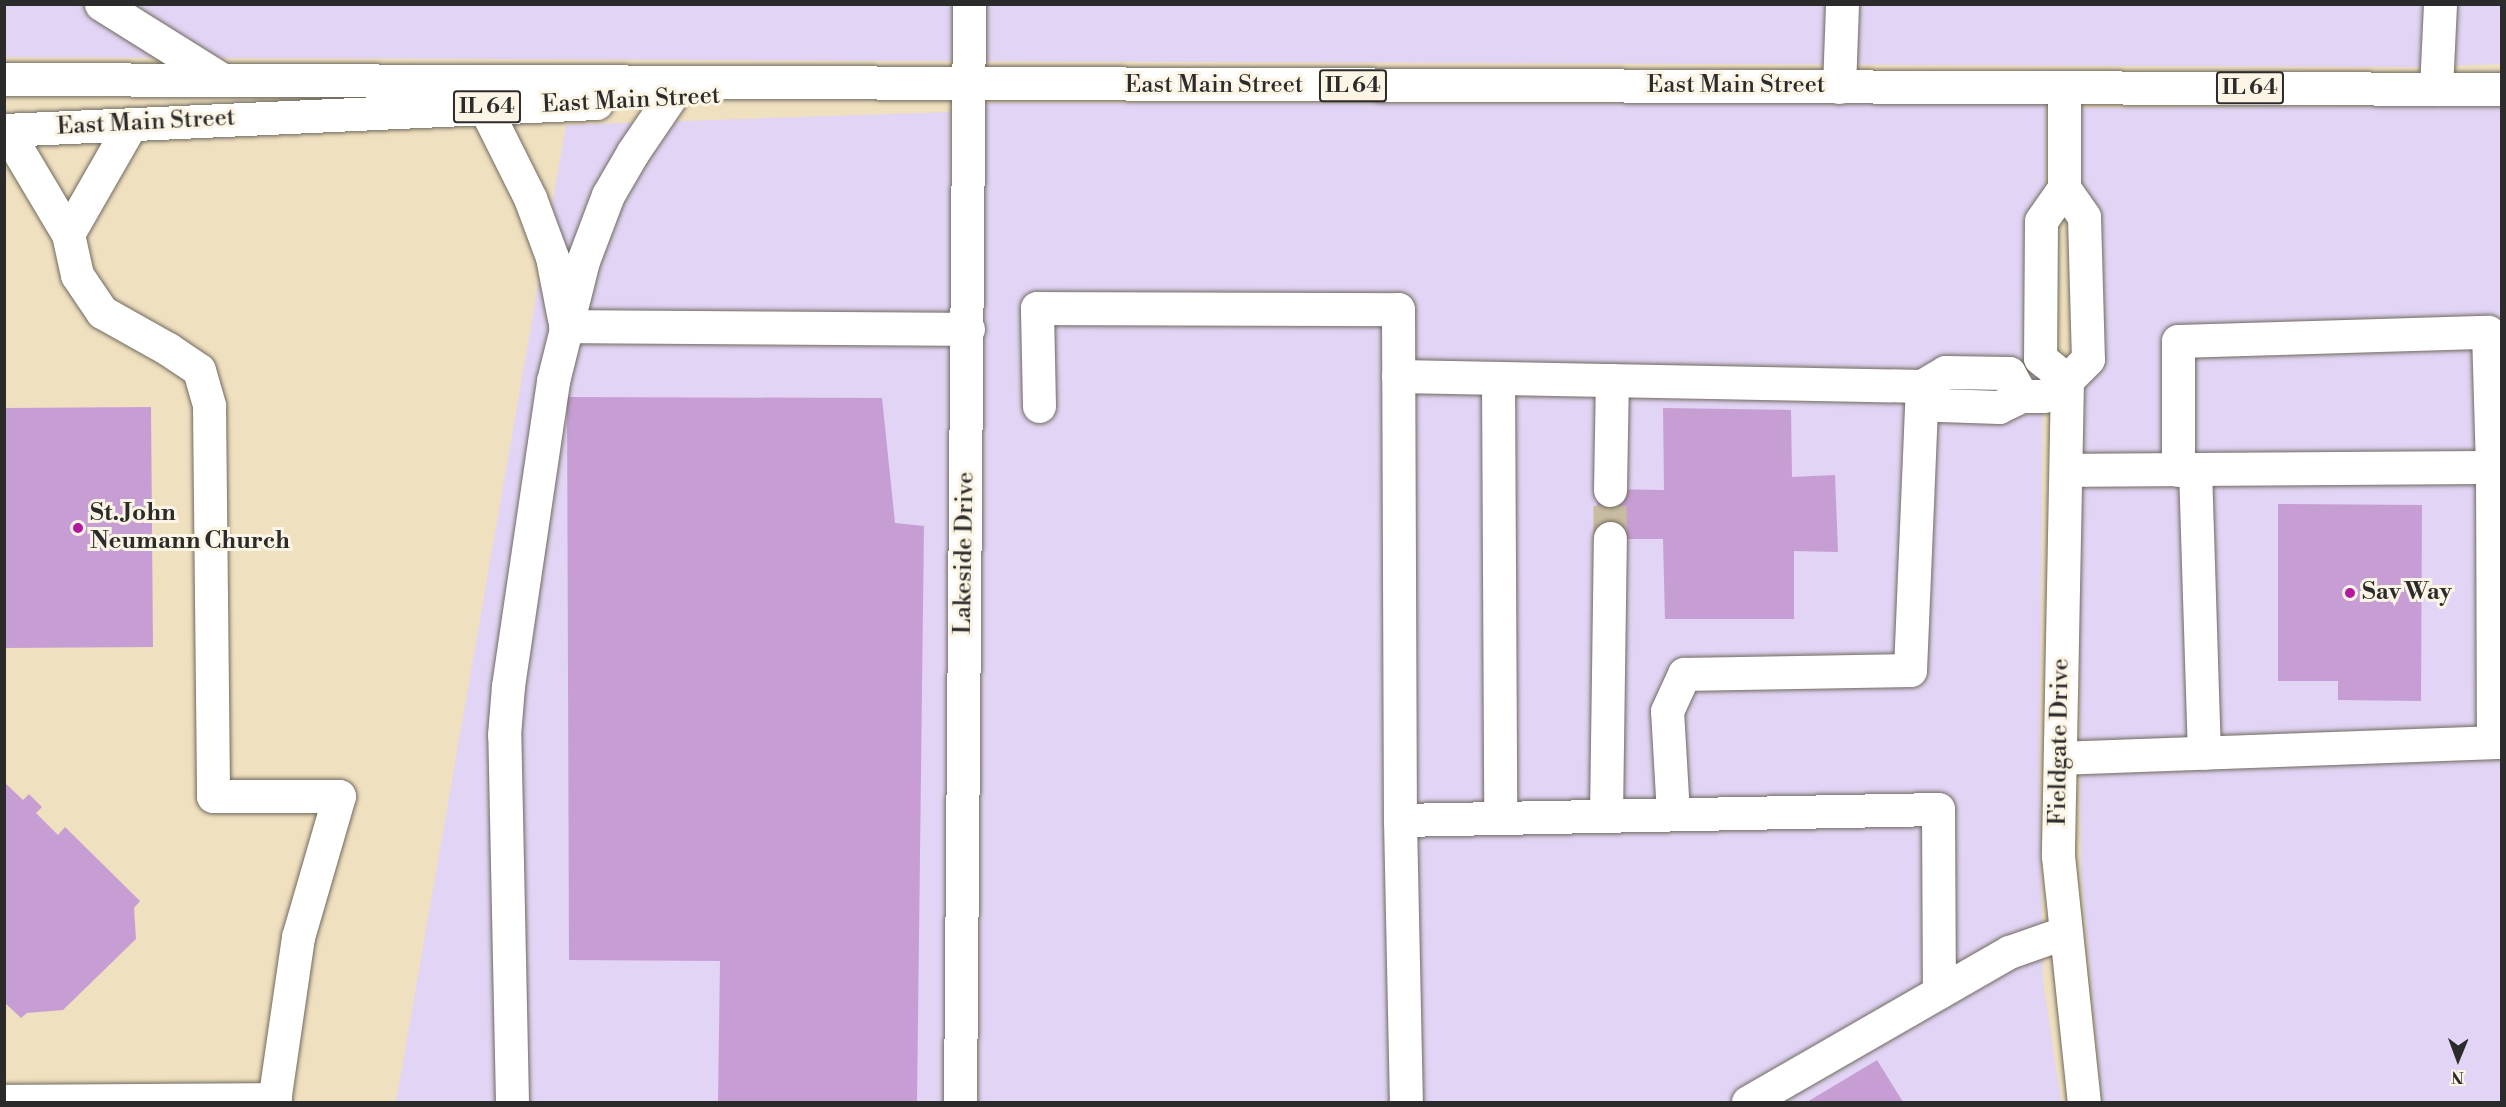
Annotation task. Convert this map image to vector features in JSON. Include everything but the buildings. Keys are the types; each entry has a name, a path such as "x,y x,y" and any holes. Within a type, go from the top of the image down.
{"main road":[{"path":"101,4 221,78"},
{"name":"Lakeside Drive","path":"960,1102 969,4"},
{"path":"1839,87 1842,4"},
{"path":"2436,89 2440,4"},
{"name":"East Main Street","path":"4,79 221,78 970,85 2502,89"},
{"name":"East Main Street","path":"5,130 970,85"},
{"path":"1398,376 1922,386 1940,405 1999,407 2022,396 2067,388 2088,359 2084,217 2064,188 2064,87"},
{"path":"512,1102 504,735 508,686 552,393 565,327 583,261 608,195 633,152 669,99"},
{"path":"485,108 530,198 552,257 565,327"},
{"path":"68,234 131,124"},
{"path":"4,1101 274,1101 298,937 339,796 213,796 209,406 199,370 168,348 102,312 77,276 68,234 5,130"},
{"path":"2064,188 2041,221 2040,358 2067,388"},
{"path":"1039,406 1037,308 1398,309 1400,820 1406,1102"},
{"path":"565,327 968,329"},
{"path":"2060,758 2204,753 2497,742 2497,467 2488,332 2178,341 2204,753"},
{"path":"1498,378 1500,818"},
{"path":"1610,489 1612,380"},
{"path":"1673,814 1667,711 1684,674 1910,670 1922,386"},
{"name":"Fieldgate Drive","path":"2067,388 2058,856 2084,1102"},
{"path":"2066,470 2497,467"},
{"path":"1606,816 1610,538"},
{"path":"1400,820 1938,809 1939,992"},
{"path":"1748,1102 2009,952 2066,932"}],"shaded area":[{"path":"2501,4 2502,64 2412,67 5,57 4,5"},
{"path":"985,103 2046,103 2039,774 2043,980 2061,1102 978,1102"},
{"path":"2501,105 2501,1102 2102,1102 2081,872 2077,108"},
{"path":"950,112 966,1102 396,1102 566,125"}],"tunnel":[{"path":"1610,490 1610,538"}],"place":[{"name":"St. John Neumann Church","path":"78,528"},
{"name":"Sav Way","path":"2350,593"}]}
